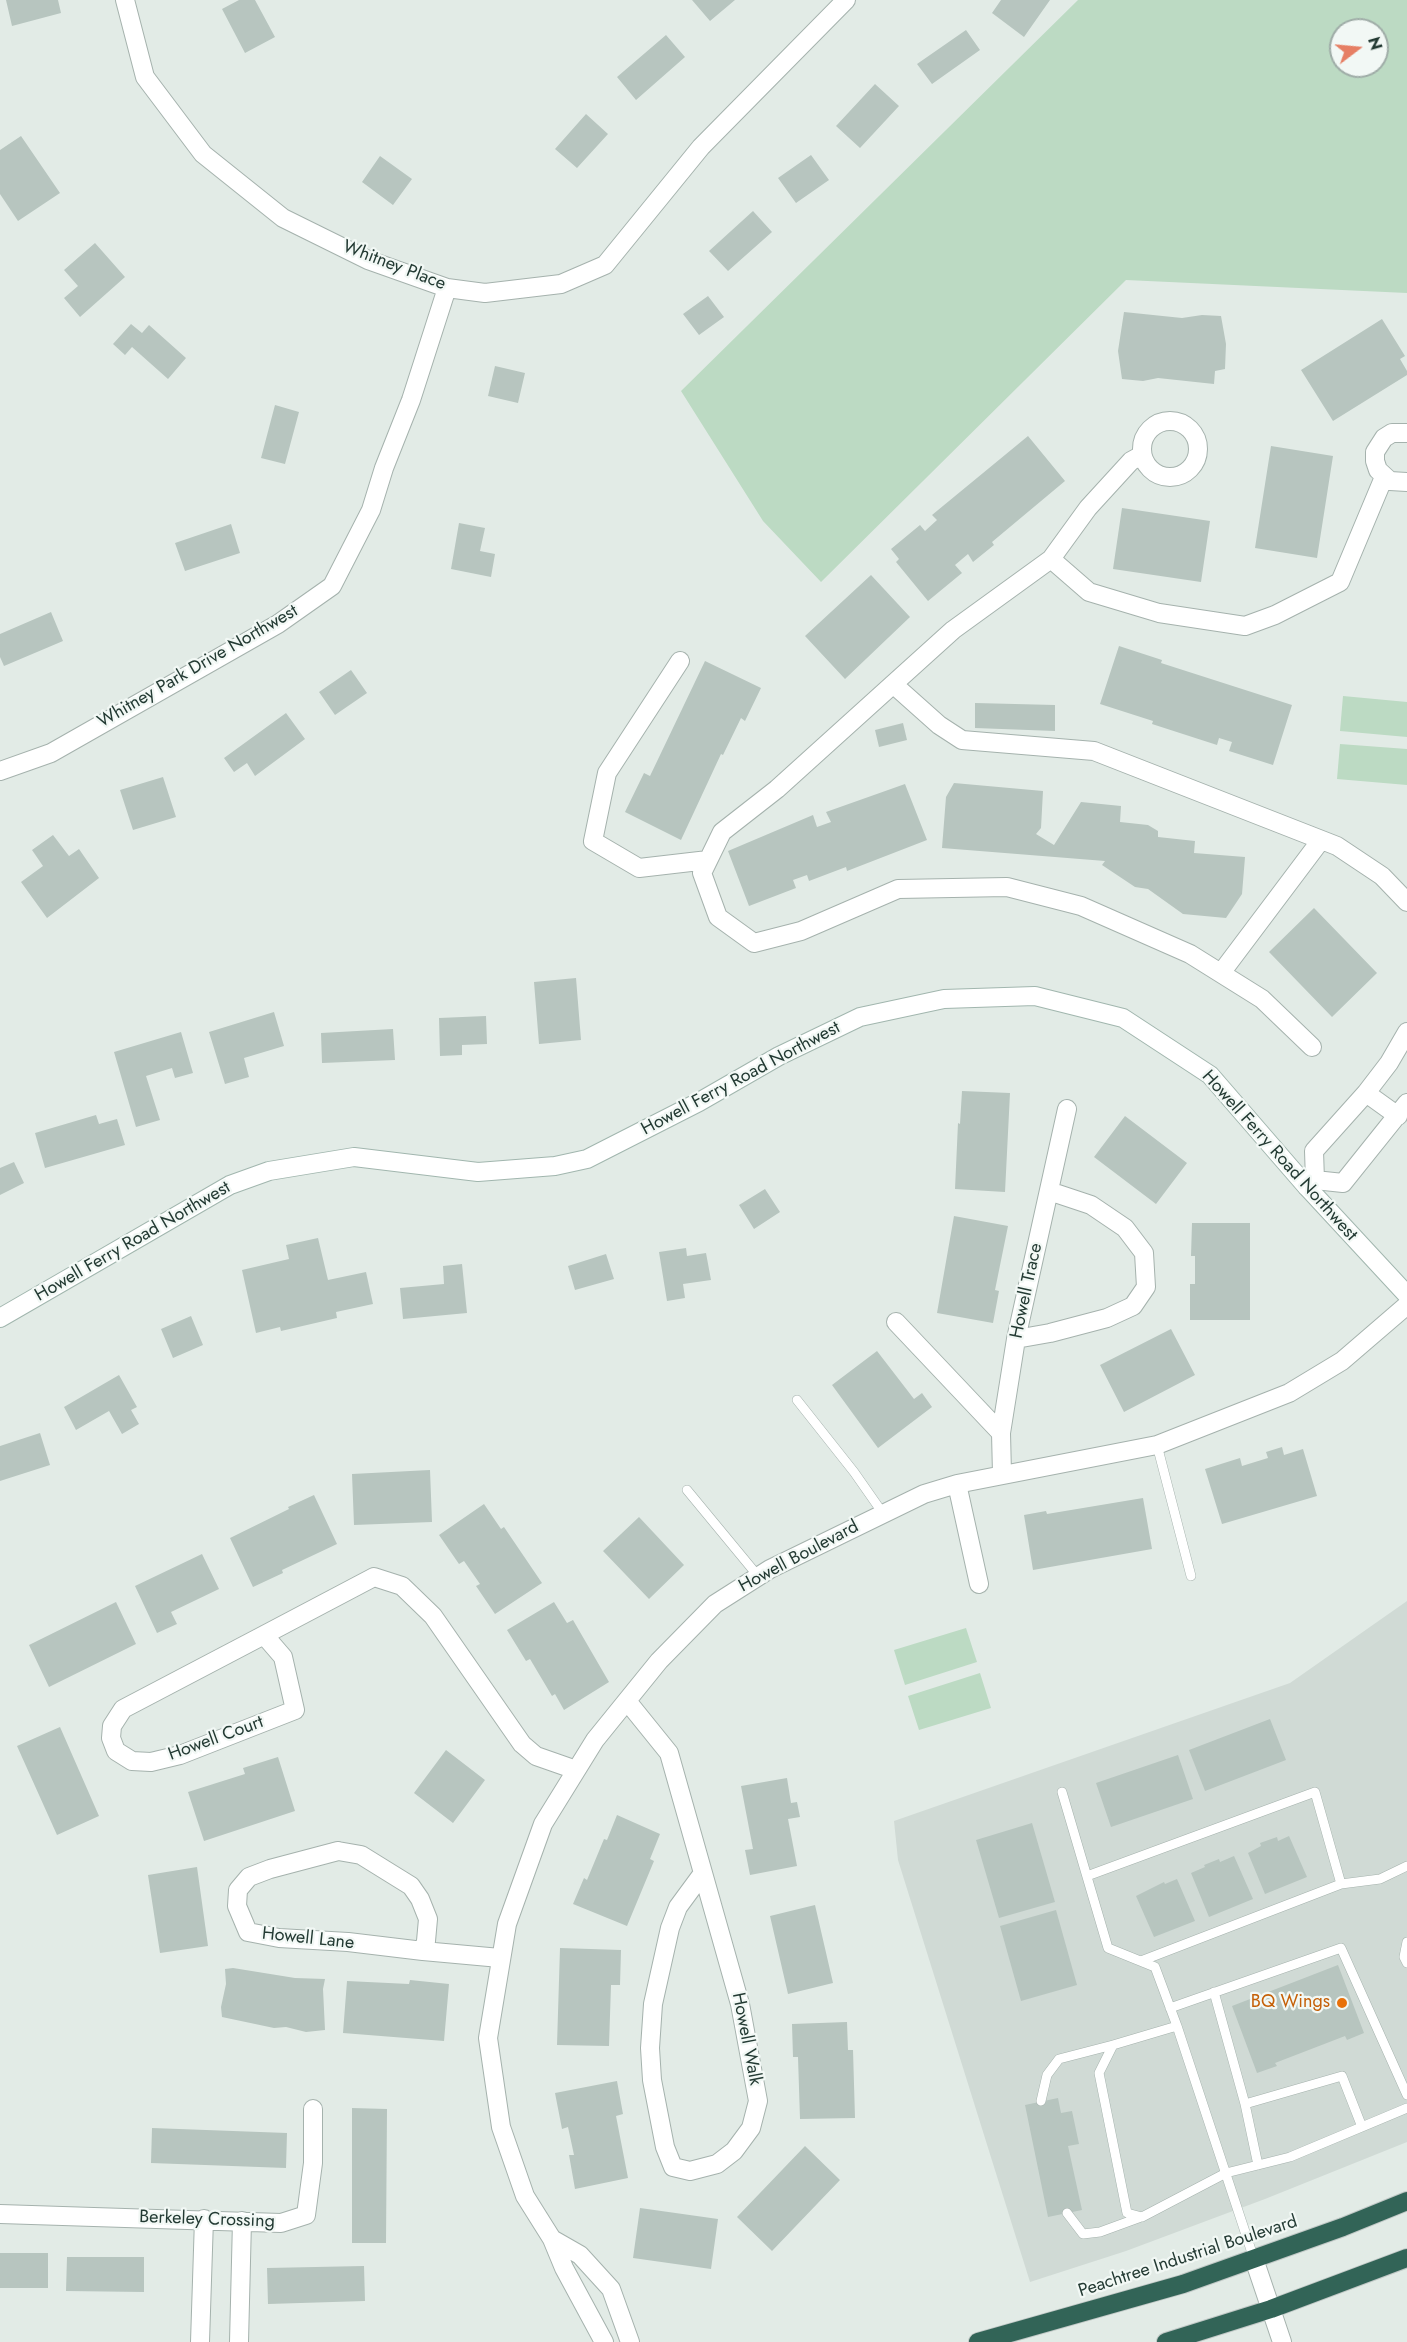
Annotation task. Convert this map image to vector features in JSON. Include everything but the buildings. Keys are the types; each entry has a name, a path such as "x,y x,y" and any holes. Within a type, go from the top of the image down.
{"highway":[{"name":"Peachtree Industrial Boulevard","path":"978,2342 1128,2301 1254,2259 1407,2201"},
{"path":"1166,2342 1271,2309 1407,2258"}],"street":[{"name":"Whitney Place","path":"125,0 145,77 203,154 283,218 368,260 447,288 485,293 561,284 605,265 701,147 846,0"},
{"name":"Whitney Park Drive Northwest","path":"0,771 51,753 278,624 332,586 371,510 384,468 411,400 447,288"},
{"path":"1407,432 1392,433 1378,444 1375,461 1384,477 1398,483 1407,482"},
{"path":"1142,455 1131,461 1088,508 1051,559 952,630 777,789 722,832 702,873 717,918 754,943 801,931 898,889 1007,887 1081,906 1190,954 1262,999 1312,1047"},
{"path":"1051,559 1089,592 1159,613 1245,626 1275,615 1340,582 1384,477"},
{"path":"680,661 607,773 593,842 639,868 708,860"},
{"path":"893,684 939,725 962,740 1094,751 1337,846 1382,876 1407,902"},
{"path":"1221,973 1321,840"},
{"name":"Howell Ferry Road Northwest","path":"0,1318 230,1185 269,1171 354,1156 478,1172 555,1166 587,1160 699,1102 778,1056 860,1017 944,999 1035,996 1123,1018 1210,1075 1311,1184 1407,1295"},
{"path":"1366,1093 1402,1109 1343,1183 1311,1184 1314,1151 1366,1093 1389,1063 1407,1032"},
{"name":"Howell Trace","path":"1002,1474 1000,1434 1016,1339 1067,1109"},
{"path":"1016,1339 1107,1318 1133,1306 1146,1287 1144,1253 1125,1228 1091,1206 1049,1191"},
{"name":"Howell Boulevard","path":"604,2342 564,2268 552,2239 525,2196 501,2127 488,2038 507,1924 543,1824 595,1740 659,1660 715,1604 758,1576 882,1512 924,1494 1002,1474 1157,1445 1289,1394 1342,1361 1407,1305"},
{"path":"896,1322 1000,1434"},
{"path":"957,1484 979,1584"},
{"name":"Howell Court","path":"264,1635 283,1657 295,1710 180,1755 151,1762 132,1761 116,1751 111,1738 112,1726 123,1709 374,1577 402,1586 433,1616 522,1744 536,1756 576,1770"},
{"name":"Howell Walk","path":"627,1701 669,1753 703,1873 740,2004 758,2101 751,2128 734,2151 717,2164 690,2171 673,2167 665,2147 652,2080 650,2048 653,2004 670,1928 678,1907 703,1873"},
{"name":"Howell Lane","path":"423,1951 428,1919 420,1899 411,1886 361,1855 338,1851 314,1856 249,1877 238,1890 237,1906 248,1932 279,1938 348,1942 423,1951 500,1958"},
{"name":"Berkeley Crossing","path":"0,2214 281,2223 306,2215 313,2163 313,2109"},
{"path":"200,2342 204,2219"},
{"path":"239,2342 242,2221"},
{"name":"Howell Boulevard","path":"552,2239 580,2255 611,2289 630,2342"},
{"path":"1254,2259 1282,2342"}],"lane":[{"path":"796,1400 854,1472 882,1512"},
{"path":"1157,1445 1191,1576"},
{"path":"687,1490 758,1576"},
{"path":"1062,1792 1108,1948 1155,1967 1177,2026 1254,2259"},
{"path":"1087,1876 1315,1792 1341,1884"},
{"path":"1141,1961 1341,1884 1380,1879 1407,1866"},
{"path":"1407,1942 1404,1957 1407,1963"},
{"path":"1170,2008 1341,1948 1407,2095"},
{"path":"1214,1992 1245,2104 1258,2165"},
{"path":"1041,2101 1047,2075 1059,2059 1177,2026"},
{"path":"1113,2045 1099,2073 1127,2213 1142,2217"},
{"path":"1245,2104 1342,2076 1362,2127"},
{"path":"1066,2213 1083,2234 1100,2232 1142,2217 1226,2173 1290,2157 1407,2108"}],"shaded area":[{"path":"1407,1601 1407,2142 1126,2251 1030,2282 898,1860 894,1821 1290,1683"}],"green space":[{"path":"1078,0 1407,0 1407,293 1126,280 821,582 763,521 681,391"},
{"path":"1343,696 1407,702 1407,737 1340,731"},
{"path":"1340,744 1407,749 1407,785 1337,779"},
{"path":"966,1628 977,1662 905,1685 894,1650"},
{"path":"980,1673 991,1708 919,1730 908,1696"}],"place":[{"name":"BQ Wings","path":"1342,2003"}]}
